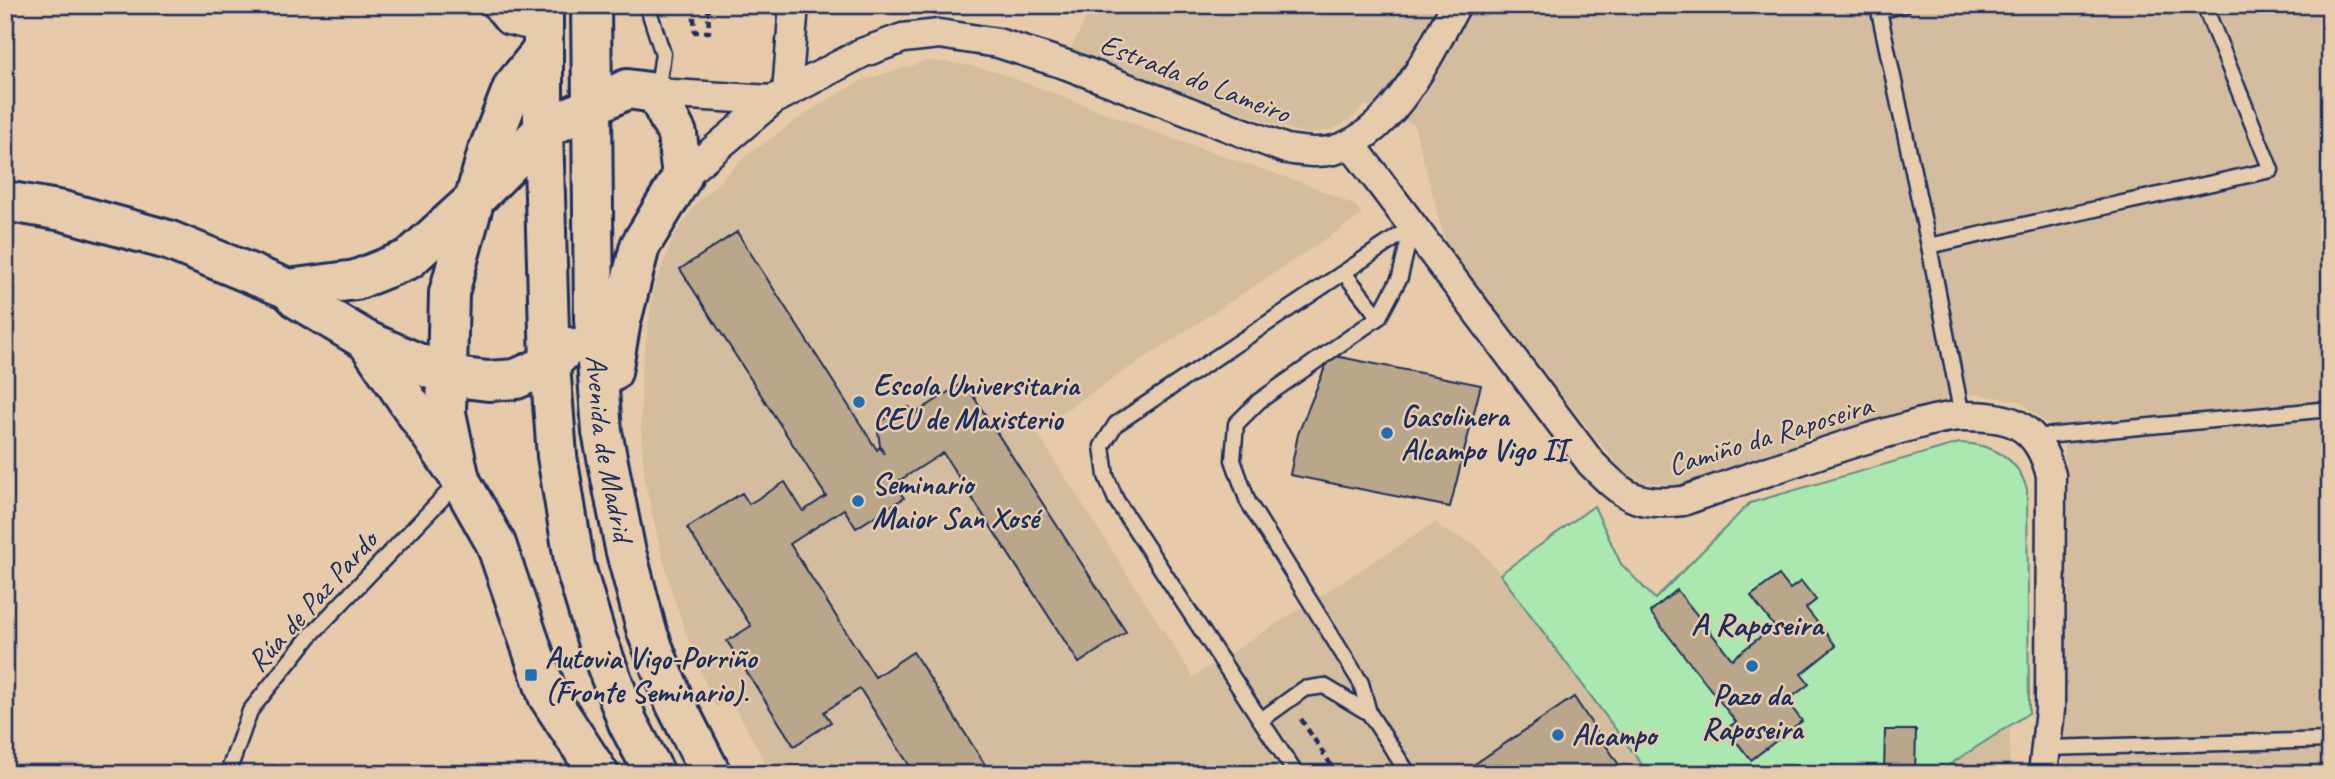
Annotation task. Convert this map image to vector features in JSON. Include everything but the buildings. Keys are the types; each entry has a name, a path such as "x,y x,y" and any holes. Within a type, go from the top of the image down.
{"main road":[{"name":"Avenida de Madrid","path":"591,5 594,319 602,432 625,548 647,632 673,699 711,774"},
{"name":"Avenida de Madrid","path":"543,28 543,130 550,365 557,456 575,566 597,640 624,711 655,774"},
{"path":"460,480 446,413 449,293 487,154 513,88 543,28"},
{"path":"5,201 57,210 168,240 288,289 299,300 367,341 447,376 488,381 516,379 550,365 594,319 682,177 677,134 656,93 626,89 543,130 475,199 409,258 356,280 288,289"},
{"path":"602,432 621,321 640,246"},
{"path":"367,341 460,480 496,544 548,696 599,774"}],"street":[{"path":"496,5 508,20 543,28"},
{"path":"656,93 780,96 794,5"},
{"name":"Estrada do Lameiro","path":"682,177 780,96 862,53 903,38 939,34 998,43 1067,65 1286,149 1310,153 1332,151 1367,134 1391,110 1413,81 1456,5"},
{"name":"Camiño da Raposeira","path":"1351,144 1591,463 1620,492 1659,504 1684,501 1833,448 1916,425 1962,416 1994,418 2015,423 2034,437"},
{"path":"2034,437 2046,457 2051,475 2050,710 2045,761"}],"lane":[{"path":"647,5 663,54 656,93"},
{"path":"1903,5 1879,12 1930,246 1962,416"},
{"path":"1930,246 2271,170 2203,5"},
{"path":"1296,774 1116,500 1106,476 1102,446 1116,424 1412,227"},
{"path":"1408,773 1369,713 1361,683 1248,502 1233,460 1236,424 1259,401 1379,317 1400,277 1412,227"},
{"path":"1344,273 1379,317"},
{"path":"2034,437 2330,409"},
{"name":"Rúa de Paz Pardo","path":"232,774 230,766 250,711 309,637 460,480"},
{"path":"1261,720 1304,689 1324,686 1369,713"},
{"path":"2045,761 2330,740"}],"path":[{"path":"693,5 695,32 709,32 708,5"},
{"path":"1296,712 1337,774"}],"shaded area":[{"path":"1093,5 2330,5 2330,774 2064,774 2068,482 2064,448 2050,426 2019,401 1975,394 1808,440 1679,486 1642,481 1624,472 1597,440 1446,245 1414,124 1366,105 1348,121 1330,130 1307,134 1070,51"},
{"name":"Escola Universitaria CEU de Maxisterio","path":"926,61 956,63 997,72 1182,142 1311,186 1356,206 1362,215 1035,430 1193,677 1436,522 1443,530 1476,545 1649,774 772,774 731,700 716,707 673,596 659,543 645,483 641,429 641,375 654,287 675,234 697,203 746,156 818,105 861,81"},
{"path":"2010,725 2009,774 1935,774"}],"green space":[{"path":"1959,443 1992,449 2010,460 2023,478 2027,489 2029,713 1935,774 1649,774 1500,574 1594,506 1621,564 1655,599 1750,503"}],"place":[{"name":"Escola Universitaria CEU de Maxisterio","path":"859,402"},
{"name":"Gasolinera Alcampo Vigo II","path":"1387,433"},
{"name":"Seminario Maior San Xosé","path":"858,501"},
{"name":"Pazo da Raposeira","path":"1752,666"},
{"name":"Autovia Vigo-Porriño (Fronte Seminario).","path":"531,675"},
{"name":"Alcampo","path":"1558,735"}],"district":[{"name":"A Raposeira","path":"1757,624"}]}
